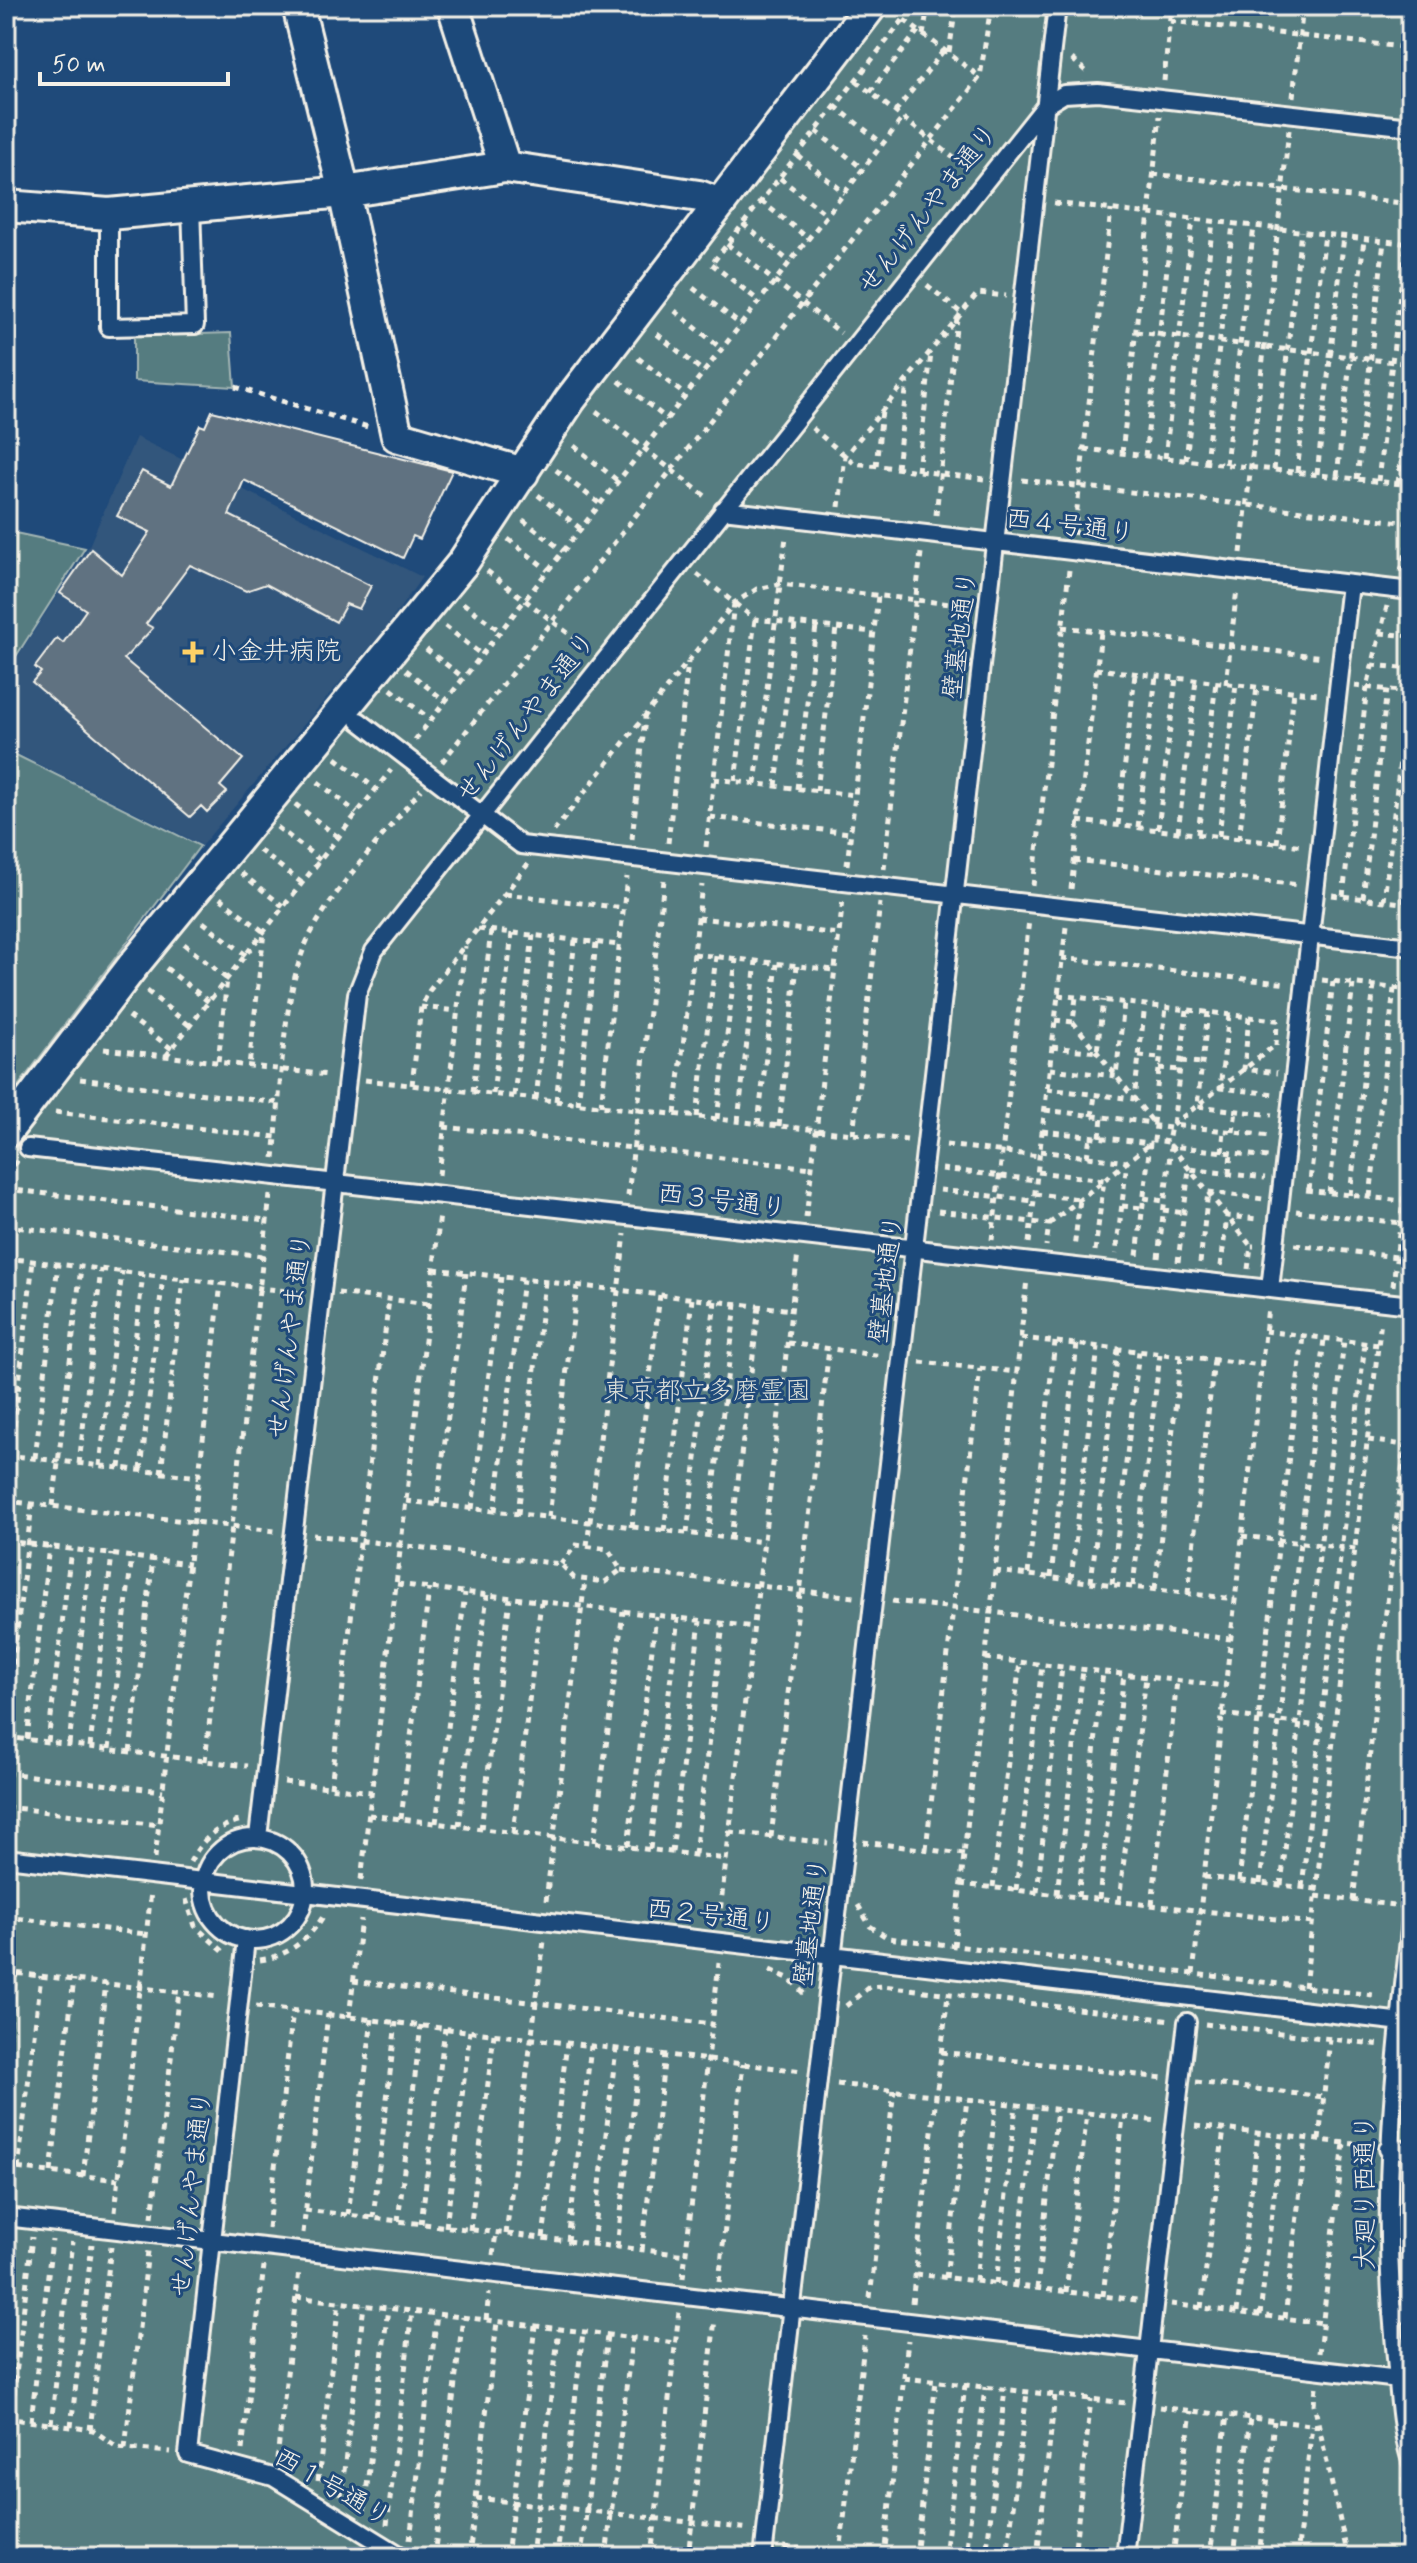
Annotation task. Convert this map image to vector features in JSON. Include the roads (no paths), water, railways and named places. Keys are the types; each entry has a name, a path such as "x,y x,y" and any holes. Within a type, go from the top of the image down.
{"street":[{"path":"298,6 344,192 397,436 530,484"},
{"path":"453,6 505,167"},
{"path":"17,1140 132,967 530,484 570,400 871,6"},
{"path":"6,206 109,214 344,192 505,167 699,196 720,204"}],"lane":[{"name":"壁墓地通り","path":"763,2557 997,543 1017,298 1042,202 1046,105 1057,6"},
{"path":"1046,105 1064,94 1079,91 1411,127"},
{"name":"せんげんやま通り","path":"258,1837 360,978 374,951 716,505 1046,105"},
{"path":"109,214 109,327 195,325 191,206"},
{"name":"西４号通り","path":"716,505 838,516 997,543 1411,591"},
{"path":"1274,1295 1275,1243 1350,584"},
{"path":"359,721 521,845 1411,947"},
{"name":"西３号通り","path":"17,1140 272,1176 915,1249 1274,1295 1411,1305"},
{"path":"258,1837 273,1841 298,1861 305,1893 301,1909 286,1928 263,1939 246,1939 218,1925 208,1912 203,1881 207,1866 227,1844 258,1837"},
{"name":"西２号通り","path":"6,1858 1405,2023"},
{"name":"大廻り西通り","path":"1407,2467 1392,2314 1382,2148 1405,2023 1411,1922"},
{"name":"せんげんやま通り","path":"188,2454 246,1939"},
{"path":"1125,2557 1187,2022"},
{"path":"1382,2148 1411,2150"},
{"path":"10,2218 1399,2379"},
{"path":"1392,2314 1411,2313"},
{"name":"西１号通り","path":"188,2454 273,2477 406,2553"}],"place":[{"name":"小金井病院","path":"193,652"}],"park label":[{"name":"東京都立多磨霊園","path":"707,1392"}]}
